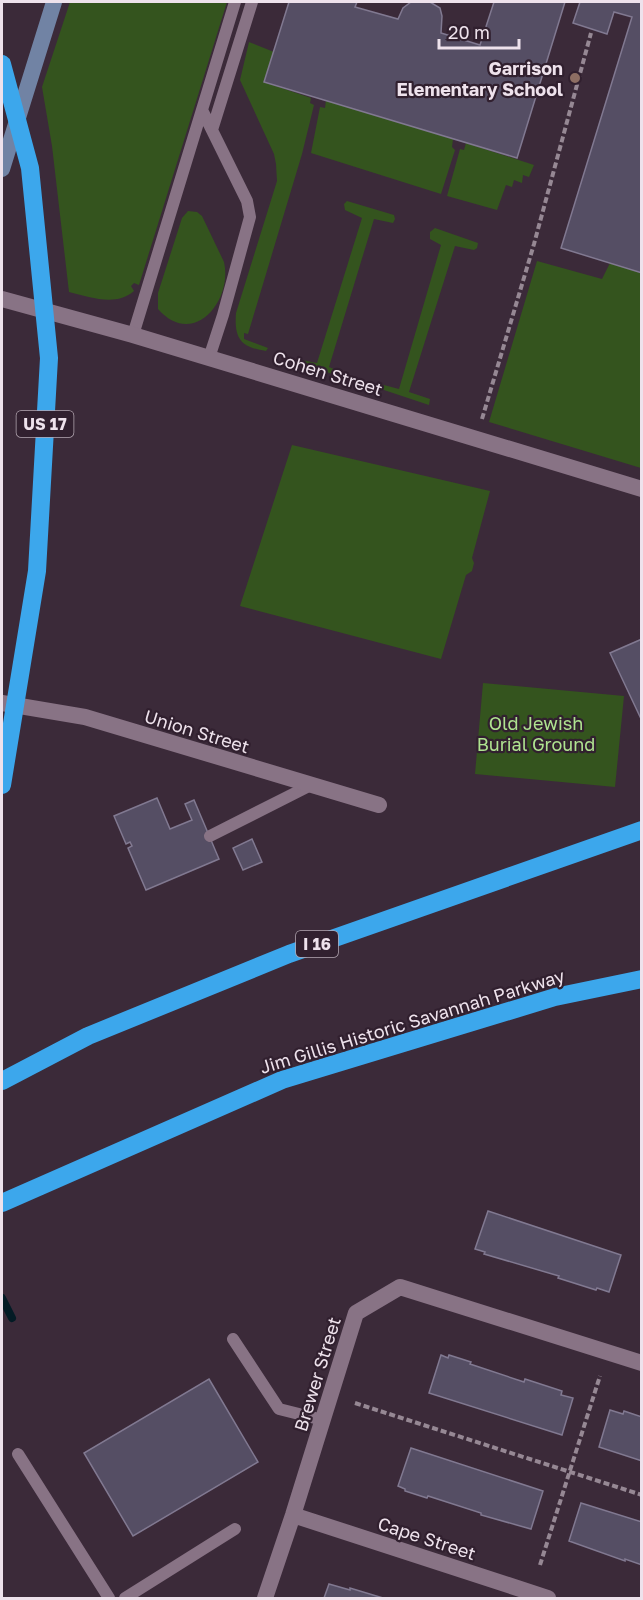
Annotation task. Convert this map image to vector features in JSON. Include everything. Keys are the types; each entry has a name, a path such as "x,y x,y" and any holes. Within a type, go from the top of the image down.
{"highway":[{"name":"US 17","path":"2,64 30,168 50,358 37,571 2,785"},
{"name":"I 16","path":"2,1081 88,1036 290,954 642,830"},
{"name":"Jim Gillis Historic Savannah Parkway","path":"2,1203 282,1080 555,997 642,979"}],"main road":[{"path":"2,169 54,2"}],"street":[{"name":"Cohen Street","path":"2,299 133,334 642,489"},
{"name":"Union Street","path":"2,703 85,717 379,805"},
{"name":"Brewer Street","path":"265,1599 356,1313 400,1287 642,1363"},
{"name":"Cape Street","path":"293,1515 548,1599"}],"lane":[{"path":"133,334 235,2"},
{"path":"212,130 252,2"},
{"path":"202,110 247,201 250,217 209,358"},
{"path":"210,836 311,785"},
{"path":"233,1339 279,1409 323,1420"},
{"path":"18,1454 109,1599"},
{"path":"125,1599 235,1530"}],"path":[{"path":"476,438 537,233 591,33"},
{"path":"540,1565 600,1376"},
{"path":"355,1403 642,1495"}],"green space":[{"path":"70,2 227,2 139,285 134,283 131,286 134,291 119,299 94,298 69,292 52,146 42,87"},
{"path":"249,42 274,52 264,82 311,98 310,103 314,105 302,154 248,334 244,333 244,339 268,348 266,351 245,344 236,329 236,313 277,181 274,154 240,80"},
{"path":"326,100 453,139 452,147 455,150 441,194 311,153 320,107 325,108"},
{"path":"466,143 534,165 529,177 523,175 522,183 514,180 512,187 506,185 497,210 447,196 460,149 464,150"},
{"path":"347,201 394,215 395,219 393,223 374,219 329,367 348,375 348,379 295,362 296,359 317,363 362,218 345,210 344,204"},
{"path":"188,211 197,212 202,216 224,262 225,277 216,305 208,315 197,322 184,324 171,320 158,309 158,293 182,218"},
{"path":"435,228 478,243 474,250 455,246 409,392 430,399 429,405 378,388 380,384 399,389 441,245 430,239 430,232"},
{"path":"537,261 602,279 610,263 641,273 641,468 489,422"},
{"path":"292,445 490,491 472,558 474,563 472,571 466,575 441,659 240,606"},
{"name":"Old Jewish Burial Ground","path":"483,683 624,696 615,787 475,774"}],"building":[{"path":"289,2 357,2 355,7 398,19 403,8 411,2 430,2 440,8 441,33 480,45 494,2 565,2 517,158 264,82"},
{"path":"580,2 642,2 642,273 561,248 632,17 614,12 607,34 573,23"},
{"path":"642,639 642,721 610,653"},
{"path":"157,798 170,829 192,820 185,804 194,800 219,859 146,890 128,848 132,846 130,842 126,844 114,816"},
{"path":"252,839 262,862 243,870 233,848"},
{"path":"488,1211 621,1255 609,1292 558,1278 559,1276 484,1254 485,1252 475,1249"},
{"path":"441,1355 448,1358 449,1355 524,1382 525,1379 562,1391 561,1395 573,1398 562,1435 429,1393"},
{"path":"209,1379 258,1462 133,1536 84,1453"},
{"path":"610,1410 623,1414 624,1411 642,1417 642,1461 599,1447"},
{"path":"411,1448 543,1491 531,1529 481,1515 481,1513 428,1496 427,1498 405,1491 398,1486"},
{"path":"581,1503 642,1522 642,1565 569,1541"},
{"path":"329,1584 350,1590 350,1588 383,1598 324,1598"}],"waterway":[{"path":"2,1298 12,1318"}],"place":[{"name":"Garrison Elementary School","path":"575,78"}]}
